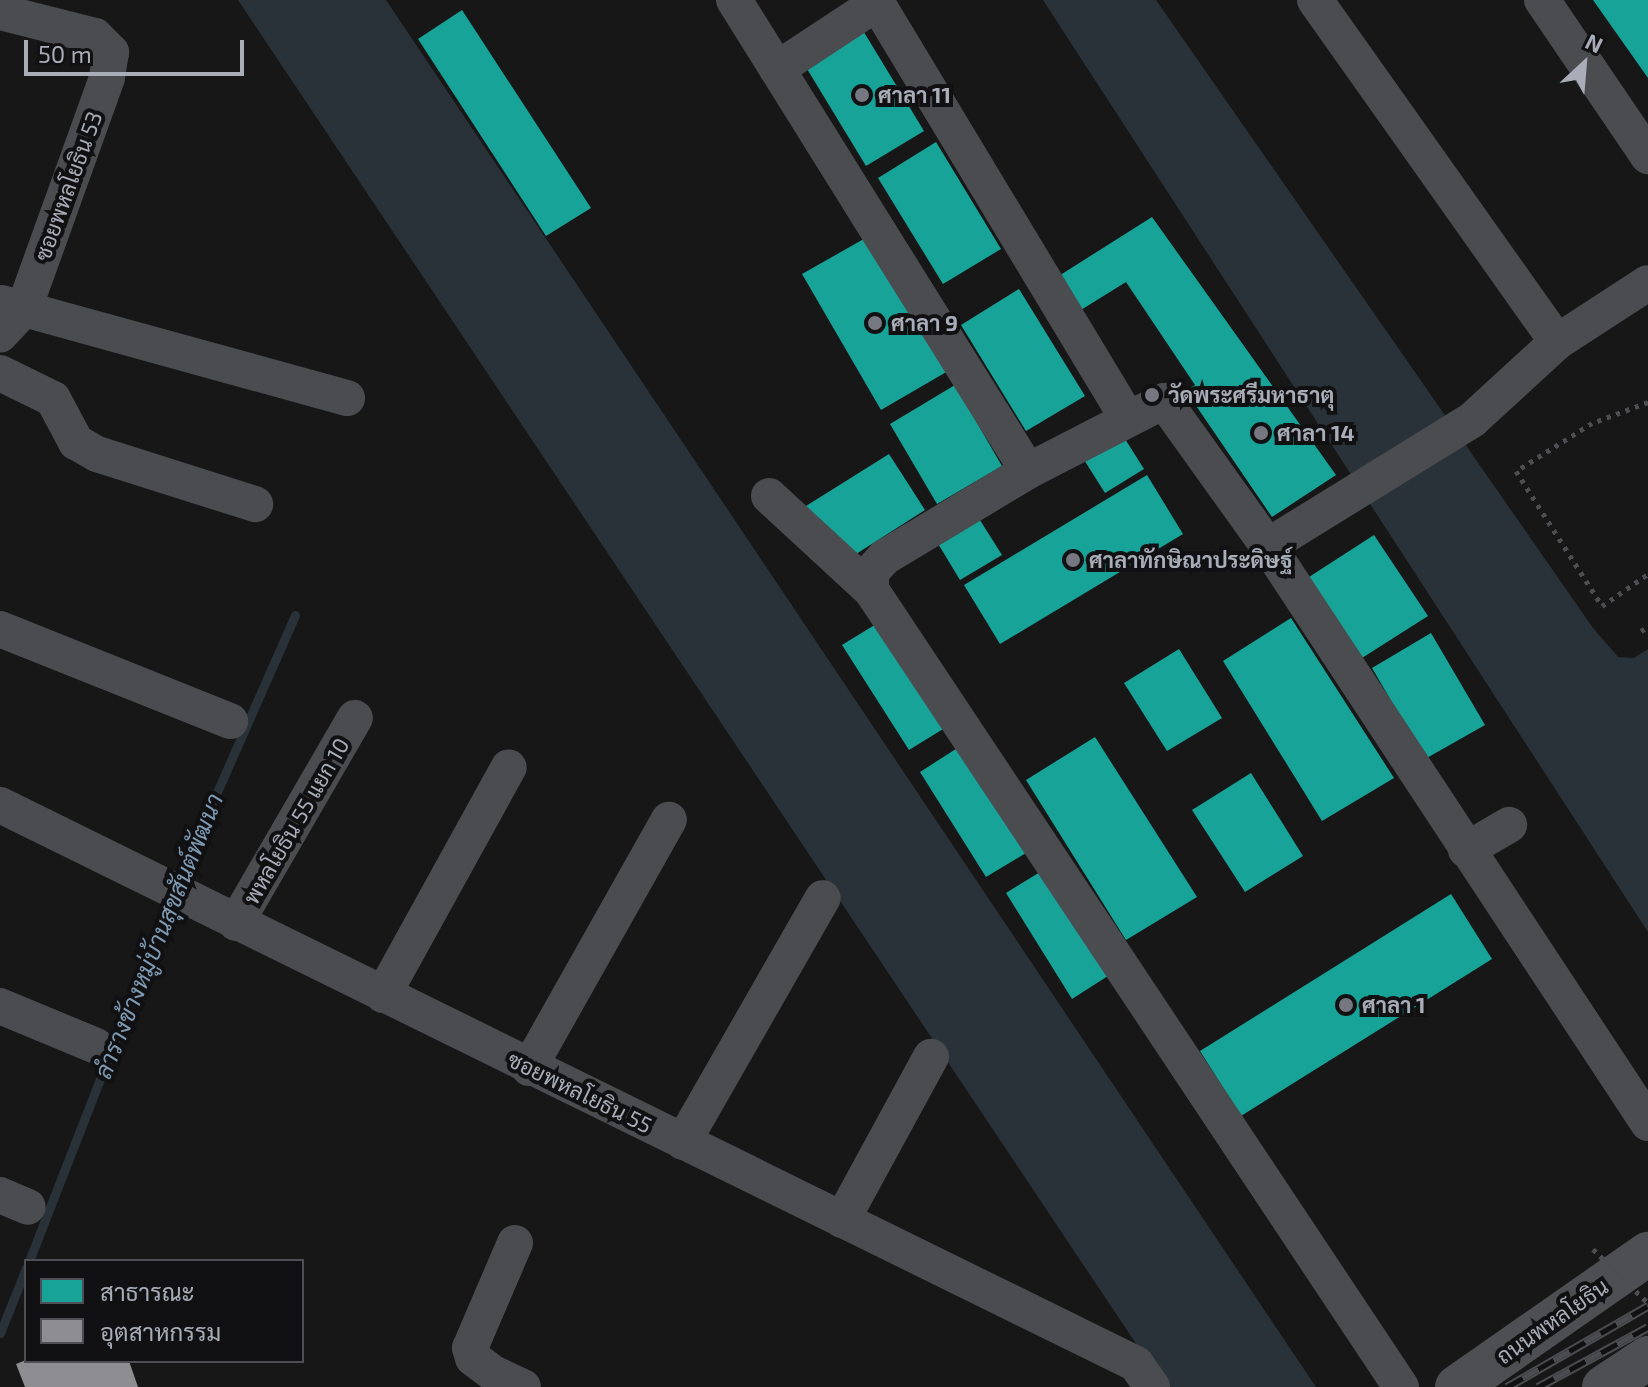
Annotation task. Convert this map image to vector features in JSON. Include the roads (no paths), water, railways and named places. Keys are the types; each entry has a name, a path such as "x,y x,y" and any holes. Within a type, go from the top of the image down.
{"main road":[{"name":"ถนนพหลโยธิน","path":"1457,1387 1648,1254"},
{"path":"1604,1387 1648,1358"}],"street":[{"path":"734,0 1028,471"},
{"path":"1315,0 1557,342"},
{"path":"1542,0 1648,156"},
{"path":"777,69 878,1 1127,418"},
{"name":"ซอยพหลโยธิน 53","path":"0,12 95,36 111,52 107,78 8,316"},
{"path":"1268,546 1472,420 1557,342 1648,283"},
{"path":"8,316 347,398"},
{"path":"0,373 53,399 76,442 97,454 255,504"},
{"path":"871,590 871,572 885,557 1028,471 1164,401 1268,546 1648,1123"},
{"path":"769,496 871,590 1401,1387"},
{"path":"0,629 230,721"},
{"name":"พหลโยธิน 55 แยก 10","path":"236,923 355,718"},
{"path":"383,995 509,767"},
{"name":"ซอยพหลโยธิน 55","path":"0,805 529,1068 1136,1364 1152,1387"},
{"path":"529,1068 669,820"},
{"path":"1466,850 1509,825"},
{"path":"683,1142 823,898"},
{"path":"0,1006 96,1046"},
{"path":"842,1220 931,1057"},
{"path":"515,1243 470,1348 473,1358 493,1373 523,1387"}],"waterway":[{"name":"ลำรางข้างหมู่บ้านสุขสันต์พัฒนา","path":"176,885 295,615"},
{"name":"ลำรางข้างหมู่บ้านสุขสันต์พัฒนา","path":"30,1259 170,899"},
{"name":"ลำรางข้างหมู่บ้านสุขสันต์พัฒนา","path":"0,1333 24,1273"}],"railway":[{"path":"1507,1387 1648,1306"},
{"path":"1538,1387 1648,1327"}],"place":[{"name":"ศาลา 11","path":"862,95"},
{"name":"ศาลา 9","path":"875,323"},
{"name":"วัดพระศรีมหาธาตุ","path":"1152,395"},
{"name":"ศาลา 14","path":"1261,433"},
{"name":"ศาลาทักษิณาประดิษฐ์","path":"1073,560"},
{"name":"ศาลา 1","path":"1346,1005"}]}
